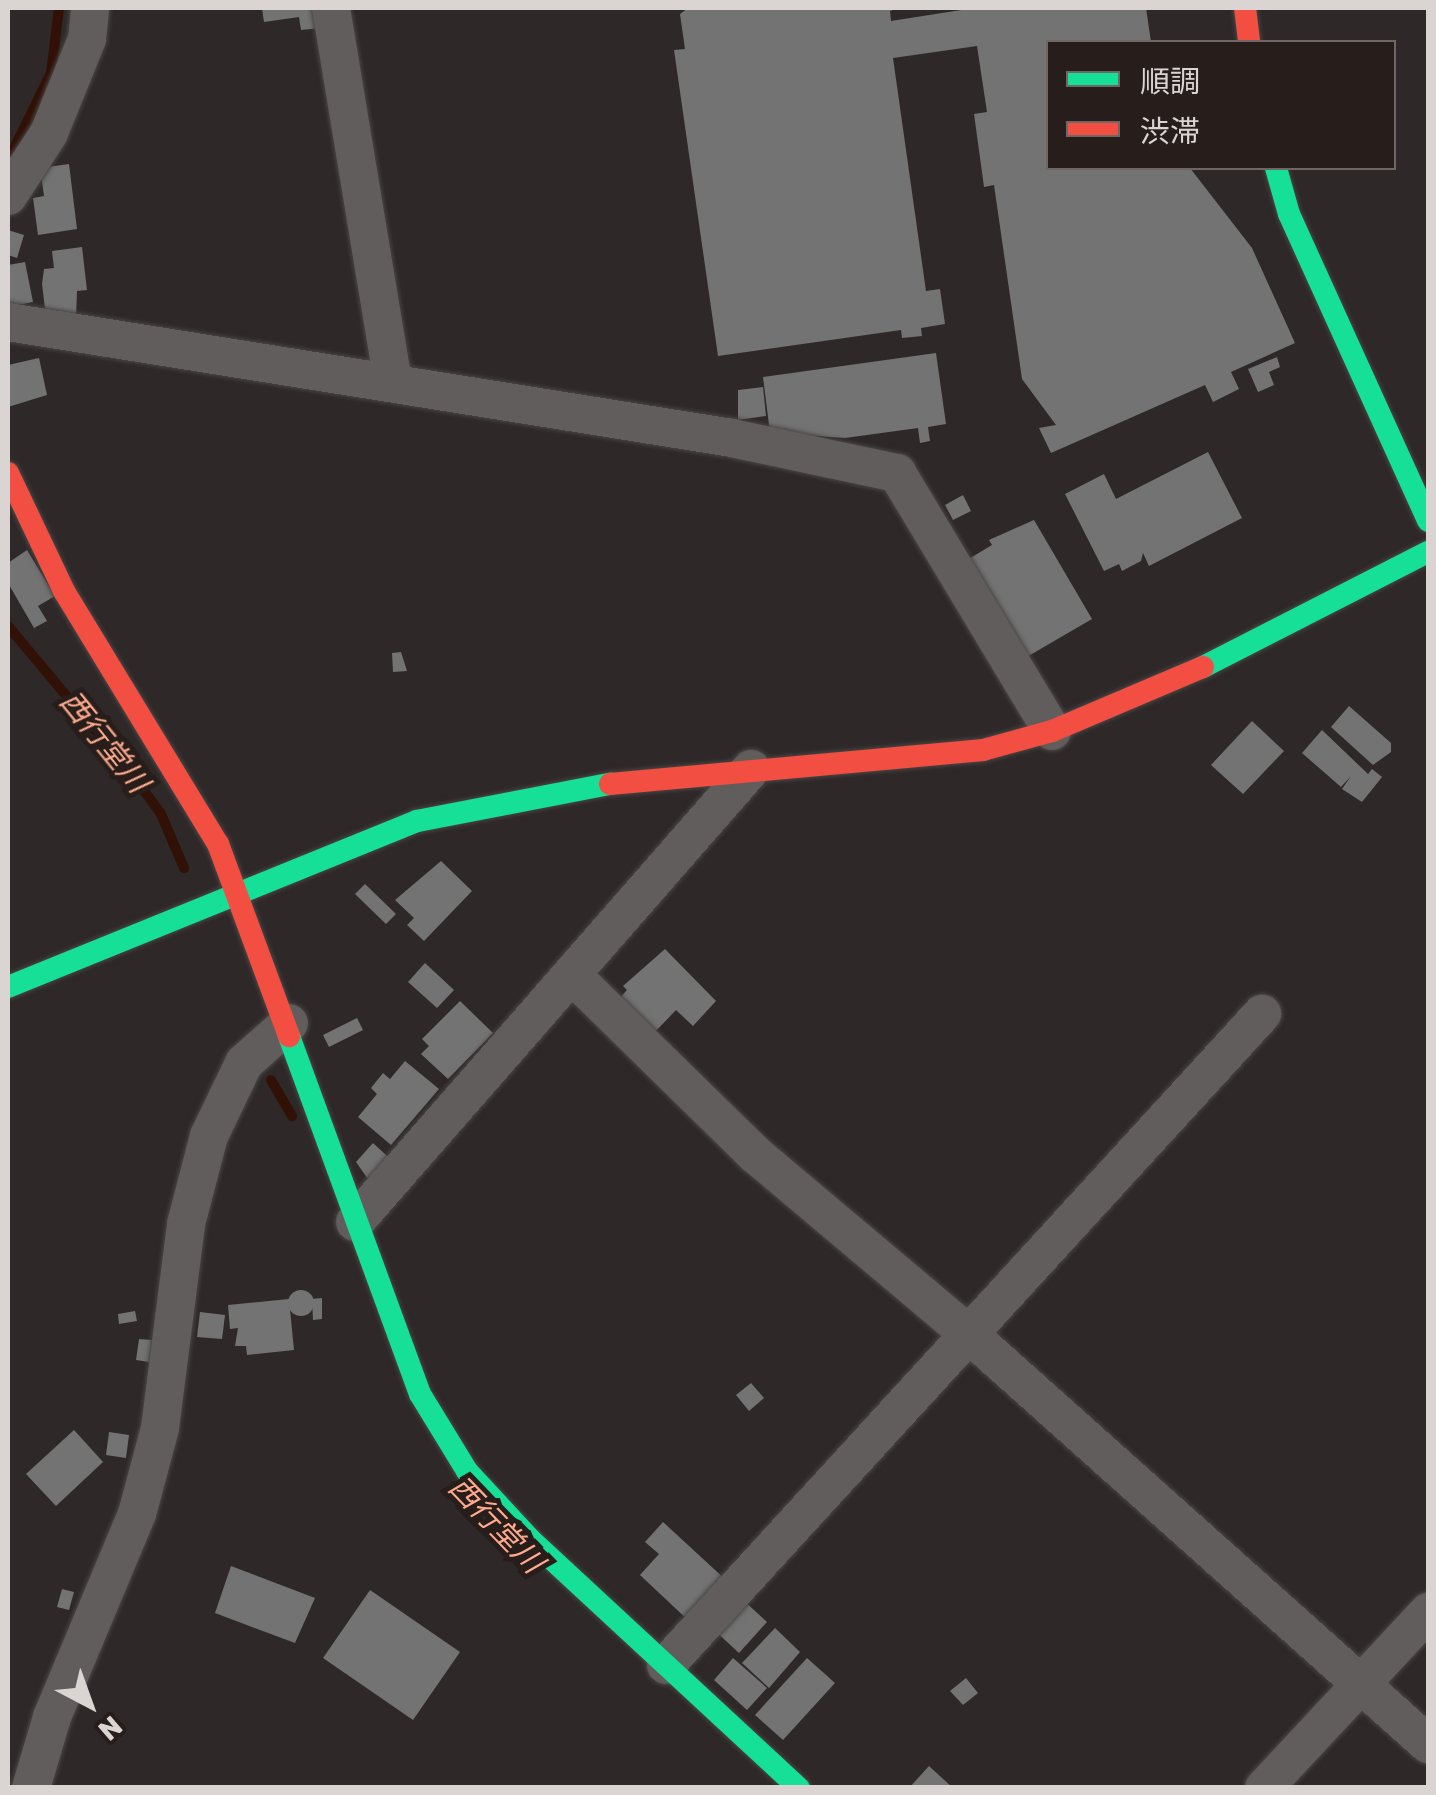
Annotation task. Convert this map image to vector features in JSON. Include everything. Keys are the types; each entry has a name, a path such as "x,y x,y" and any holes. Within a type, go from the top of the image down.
{"street":[{"path":"8,196 48,133 88,38 90,8"},
{"path":"331,8 393,384"},
{"path":"1245,8 1249,40"},
{"path":"1277,170 1288,214 1428,521"},
{"path":"8,322 732,438 897,474 1052,732"},
{"path":"8,473 64,591 218,844 240,896 267,1043 355,1222 420,1394 467,1471 798,1788"},
{"path":"8,987 418,821 582,787 983,750 1052,732 1156,690 1428,552"},
{"path":"355,1222 751,769"},
{"path":"574,976 756,1155 971,1336 1428,1744"},
{"path":"666,1665 1262,1014"},
{"path":"31,1788 52,1717 137,1514 160,1428 186,1224 209,1136 267,1043"},
{"path":"1264,1788 1428,1612"}],"building":[{"path":"262,8 321,8 320,28 301,30 299,17 264,22"},
{"path":"688,8 899,8 890,11 891,21 974,8 1146,8 1151,40 1046,40 1046,170 1192,170 1252,248 1295,343 1231,372 1239,389 1213,402 1205,385 1051,453 1039,428 1056,425 1022,379 994,185 984,187 974,114 987,112 977,46 893,58 926,291 940,289 945,324 921,328 922,336 902,338 901,330 718,356 674,50 685,49 680,14"},
{"path":"69,164 77,229 38,235 33,198 44,196 40,168"},
{"path":"8,230 24,235 17,258 8,255"},
{"path":"82,247 87,290 77,291 76,318 46,317 42,284 44,269 54,268 52,251"},
{"path":"25,262 33,302 8,307 8,265"},
{"path":"936,353 946,424 928,427 930,441 920,443 918,428 845,438 770,433 763,377"},
{"path":"1277,357 1280,367 1269,372 1274,385 1258,392 1248,369"},
{"path":"39,358 47,395 8,407 8,365"},
{"path":"763,387 766,416 738,420 738,390"},
{"path":"1208,452 1242,518 1149,566 1143,553 1141,561 1122,571 1119,564 1104,571 1065,494 1104,474 1116,499"},
{"path":"963,495 971,511 953,520 945,505"},
{"path":"1034,520 1092,619 1025,658 967,560 992,545 989,540"},
{"path":"27,550 55,596 38,606 47,621 34,628 8,583 8,563"},
{"path":"401,652 407,671 393,672 392,653"},
{"path":"1349,706 1391,743 1391,752 1373,765 1331,727"},
{"path":"1252,721 1284,751 1243,794 1211,765"},
{"path":"1322,730 1368,774 1372,769 1382,777 1362,802 1342,789 1351,776 1341,787 1302,753"},
{"path":"441,861 472,891 424,941 407,925 414,918 395,900"},
{"path":"365,884 396,914 386,924 355,894"},
{"path":"665,949 716,1001 693,1026 676,1010 654,1033 618,1000 627,990 623,986"},
{"path":"425,963 454,990 437,1008 408,982"},
{"path":"460,1001 493,1033 448,1079 421,1054 429,1046 422,1039"},
{"path":"357,1018 363,1030 329,1047 323,1035"},
{"path":"405,1061 439,1089 391,1145 358,1117 377,1094 371,1088 383,1073 390,1079"},
{"path":"373,1143 397,1165 375,1189 356,1162"},
{"path":"301,1290 310,1294 314,1303 310,1312 301,1316 292,1312 288,1303 292,1294"},
{"path":"322,1298 322,1319 313,1320 312,1299"},
{"path":"289,1299 294,1350 247,1355 246,1346 235,1346 238,1328 230,1329 228,1305"},
{"path":"135,1311 137,1321 119,1324 118,1314"},
{"path":"200,1312 225,1315 222,1339 197,1337"},
{"path":"139,1339 152,1340 149,1362 136,1360"},
{"path":"751,1383 764,1398 749,1411 736,1395"},
{"path":"74,1430 103,1462 56,1506 26,1474"},
{"path":"109,1432 129,1435 126,1458 106,1455"},
{"path":"663,1522 727,1581 690,1622 640,1575 659,1554 645,1542"},
{"path":"231,1566 315,1598 295,1643 215,1613"},
{"path":"62,1589 74,1592 69,1610 57,1607"},
{"path":"370,1590 460,1652 413,1720 323,1658"},
{"path":"741,1598 767,1622 739,1653 712,1628"},
{"path":"775,1628 800,1652 769,1688 742,1663"},
{"path":"733,1658 767,1688 747,1710 714,1680"},
{"path":"807,1658 835,1683 783,1740 755,1715"},
{"path":"966,1678 978,1693 963,1705 950,1691"},
{"path":"929,1766 953,1788 909,1788"}],"waterway":[{"name":"西行堂川","path":"8,161 51,73 59,8"},
{"name":"西行堂川","path":"8,626 135,778 161,814 184,868"},
{"name":"西行堂川","path":"271,1080 292,1116"}],"traffic: fast":[{"path":"1277,170 1289,214 1428,521"},
{"path":"1203,667 1428,552"},
{"path":"8,987 417,821 610,784"},
{"path":"289,1036 420,1394 467,1471 531,1540 799,1788"}],"traffic: jam":[{"path":"1245,8 1249,40"},
{"path":"8,473 64,591 218,844 289,1036"},
{"path":"610,784 983,750 1052,731 1203,667"}]}
